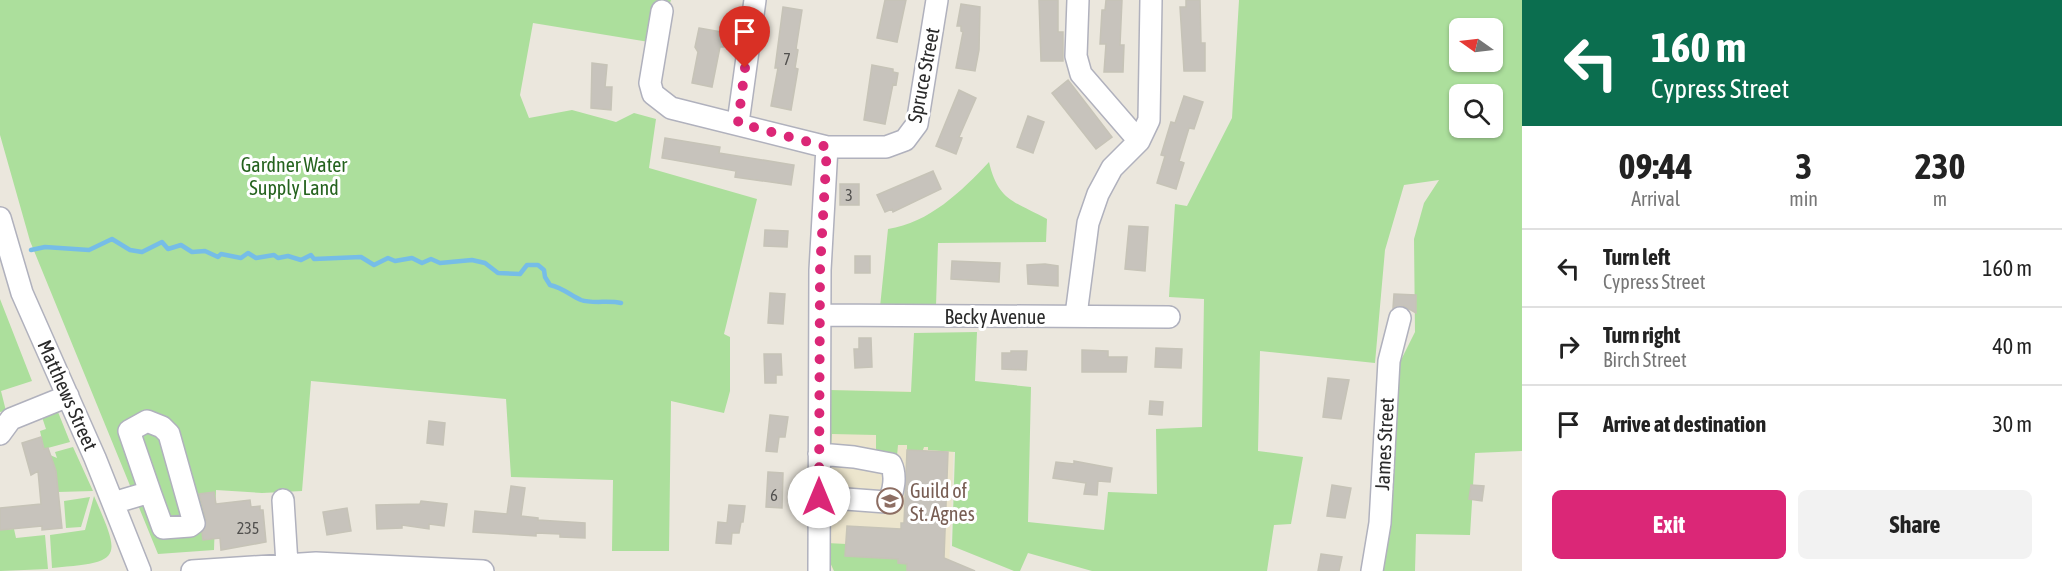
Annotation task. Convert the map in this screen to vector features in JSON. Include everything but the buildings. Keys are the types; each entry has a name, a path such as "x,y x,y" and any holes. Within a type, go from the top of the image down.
{"street":[{"path":"738,123 755,0"},
{"name":"Spruce Street","path":"662,11 650,83 653,94 671,108 827,147 886,147 900,143 909,136 920,113 937,0"},
{"path":"1078,0 1076,56 1081,74 1139,141"},
{"path":"1076,315 1088,223 1098,194 1112,168 1139,141 1149,120 1151,0"},
{"path":"819,571 820,315 827,147"},
{"name":"Matthews Street","path":"0,218 17,280 68,396 140,571"},
{"name":"Becky Avenue","path":"820,315 1169,317"},
{"name":"James Street","path":"1372,571 1380,523 1389,361 1400,318"},
{"path":"0,434 11,419 68,396"},
{"path":"147,421 162,427 169,434 194,523 190,526 163,528 150,492 129,431 147,421"},
{"path":"819,454 854,457 891,464 893,469 893,493 886,501 819,497"},
{"path":"113,503 150,492"},
{"path":"279,566 283,500"},
{"path":"192,571 279,566 368,565 483,571"}],"shaded area":[{"name":"Guild of St. Agnes","path":"829,390 956,392 949,571 834,571 830,567"}],"green space":[{"name":"Gardner Water Supply Land","path":"0,0 671,0 670,3 657,1 649,42 533,23 520,95 529,118 572,110 616,122 634,113 656,119 649,168 757,199 724,334 730,337 730,391 724,413 671,401 669,551 612,551 613,480 511,477 506,399 311,381 302,491 262,493 216,490 214,550 158,554 30,241 0,135"},
{"path":"1239,0 1522,0 1522,451 1475,453 1470,535 1416,534 1415,571 1378,571 1399,364 1415,332 1414,239 1424,203 1439,180 1404,185 1385,250 1375,363 1260,351 1258,451 1303,457 1291,524 1274,525 1267,571 1092,571 1028,553 1020,571 1014,571 952,546 955,452 928,450 928,447 924,447 923,450 907,450 907,445 898,445 897,456 876,456 876,435 832,434 831,447 829,447 829,390 911,392 914,333 977,332 975,381 1031,387 1028,522 1104,530 1108,492 1157,494 1156,429 1202,427 1204,299 1169,297 1175,204 1187,206 1232,118"},
{"path":"989,162 997,185 1009,198 1047,219 1046,242 938,243 936,306 880,307 888,229 903,226 931,213 968,184"},
{"path":"0,299 32,381 1,391 6,411 0,412"},
{"path":"58,412 70,442 44,449 40,431 46,429 41,414"},
{"path":"73,447 93,491 58,492 56,472 45,473 50,455 57,458 55,452"},
{"path":"94,496 109,533 110,554 92,563 52,568 50,535 85,530"},
{"path":"90,497 81,527 66,528 64,501"},
{"path":"14,529 16,538 45,535 48,569 0,571 0,530"},
{"path":"827,543 846,544 846,556 898,559 898,563 907,564 907,571 834,571 827,556"}],"waterway":[{"path":"31,250 45,247 89,250 112,239 130,250 142,252 162,242 168,249 181,245 192,252 205,251 218,257 221,254 241,258 248,253 256,258 274,255 278,258 288,256 301,260 311,255 314,259 361,257 374,265 388,258 395,261 412,258 422,263 431,259 440,263 472,260 485,263 498,273 520,274 527,265 538,265 544,270 550,285 581,300 621,303"}],"place":[{"name":"Guild of St. Agnes","path":"890,501"}],"route":[{"path":"745,68 738,123 827,147 820,270 819,497"}]}
